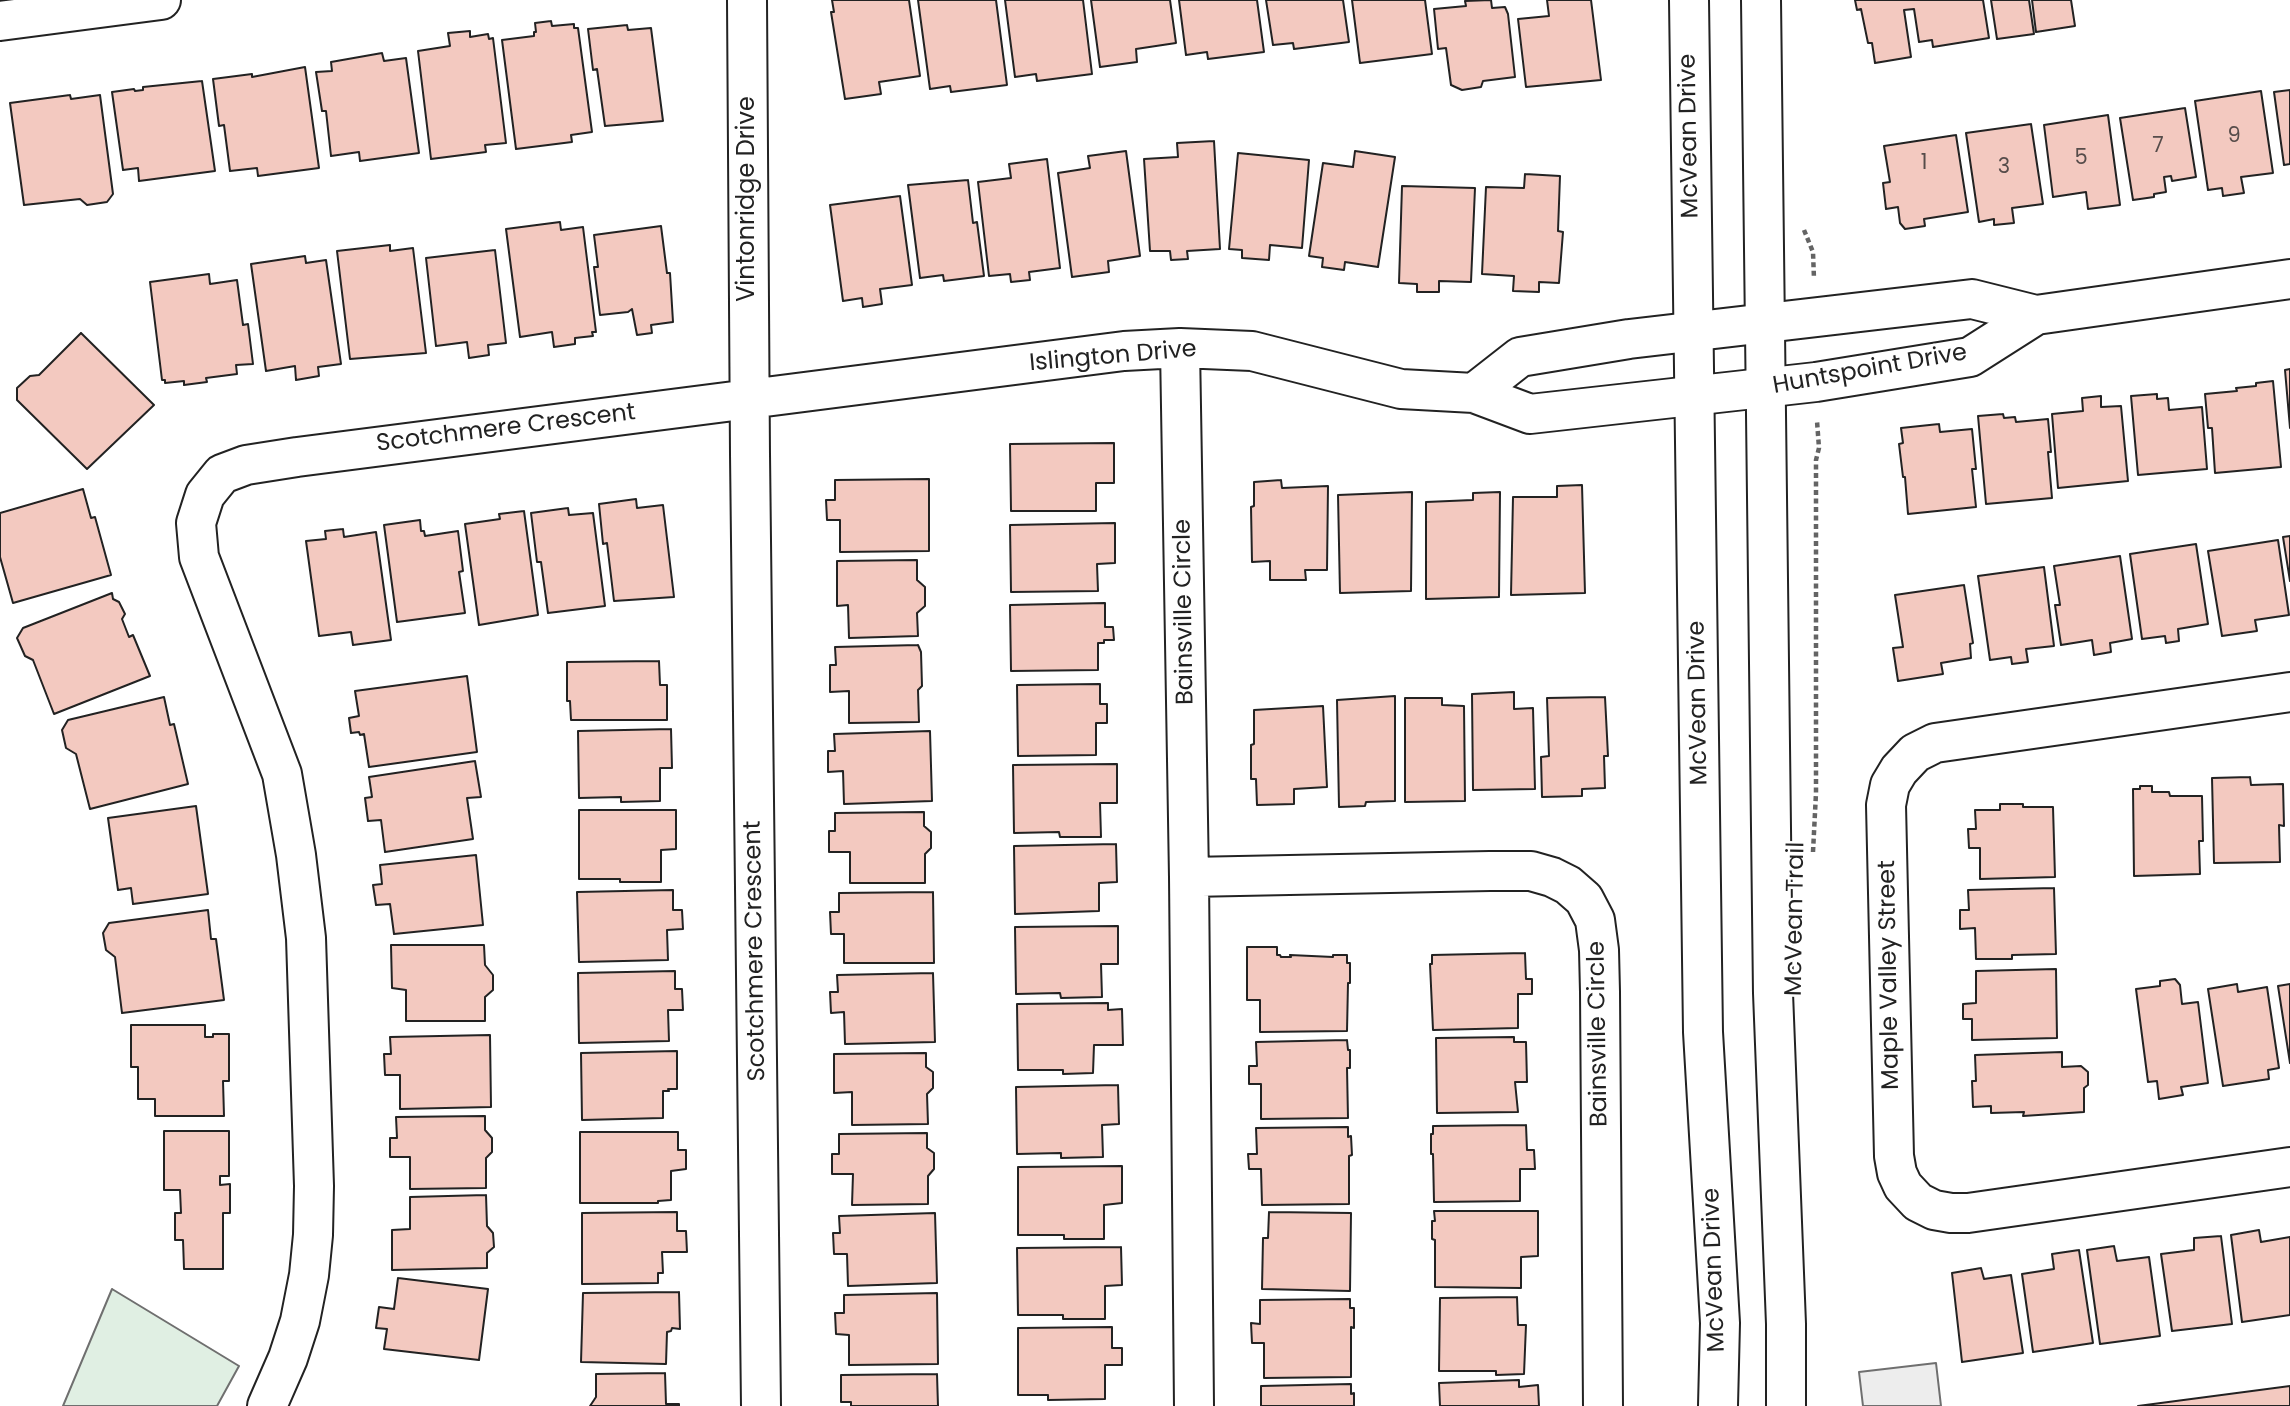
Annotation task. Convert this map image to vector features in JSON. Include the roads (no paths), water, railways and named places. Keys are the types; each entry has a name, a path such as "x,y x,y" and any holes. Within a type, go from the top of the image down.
{"street":[{"path":"0,22 161,0"},
{"name":"Vintonridge Drive","path":"747,0 749,398"},
{"name":"McVean Drive","path":"1689,0 1703,1032 1720,1323 1718,1406"},
{"path":"1761,0 1773,993 1786,1324 1786,1406"},
{"name":"Huntspoint Drive","path":"1693,332 1972,299 2036,315 2290,279"},
{"name":"Huntspoint Drive","path":"1694,395 1834,380 1970,357 2036,315"},
{"path":"1474,393 1520,357 1629,339 1693,332"},
{"name":"Islington Drive","path":"749,398 1124,352 1180,348 1252,351 1401,389 1474,393 1530,414 1694,395"},
{"name":"Bainsville Circle","path":"1180,348 1194,1406"},
{"name":"Scotchmere Crescent","path":"267,1406 288,1358 300,1321 313,1236 314,1186 306,938 296,855 282,774 199,557 196,523 205,495 222,474 246,465 749,398 761,1406"},
{"name":"Maple Valley Street","path":"2290,692 1935,743 1914,753 1899,770 1890,785 1885,805 1894,1156 1897,1174 1903,1186 1918,1202 1934,1210 1968,1213 2290,1167"},
{"name":"Bainsville Circle","path":"1189,877 1531,871 1568,885 1584,900 1595,920 1599,950 1603,1406"}]}
